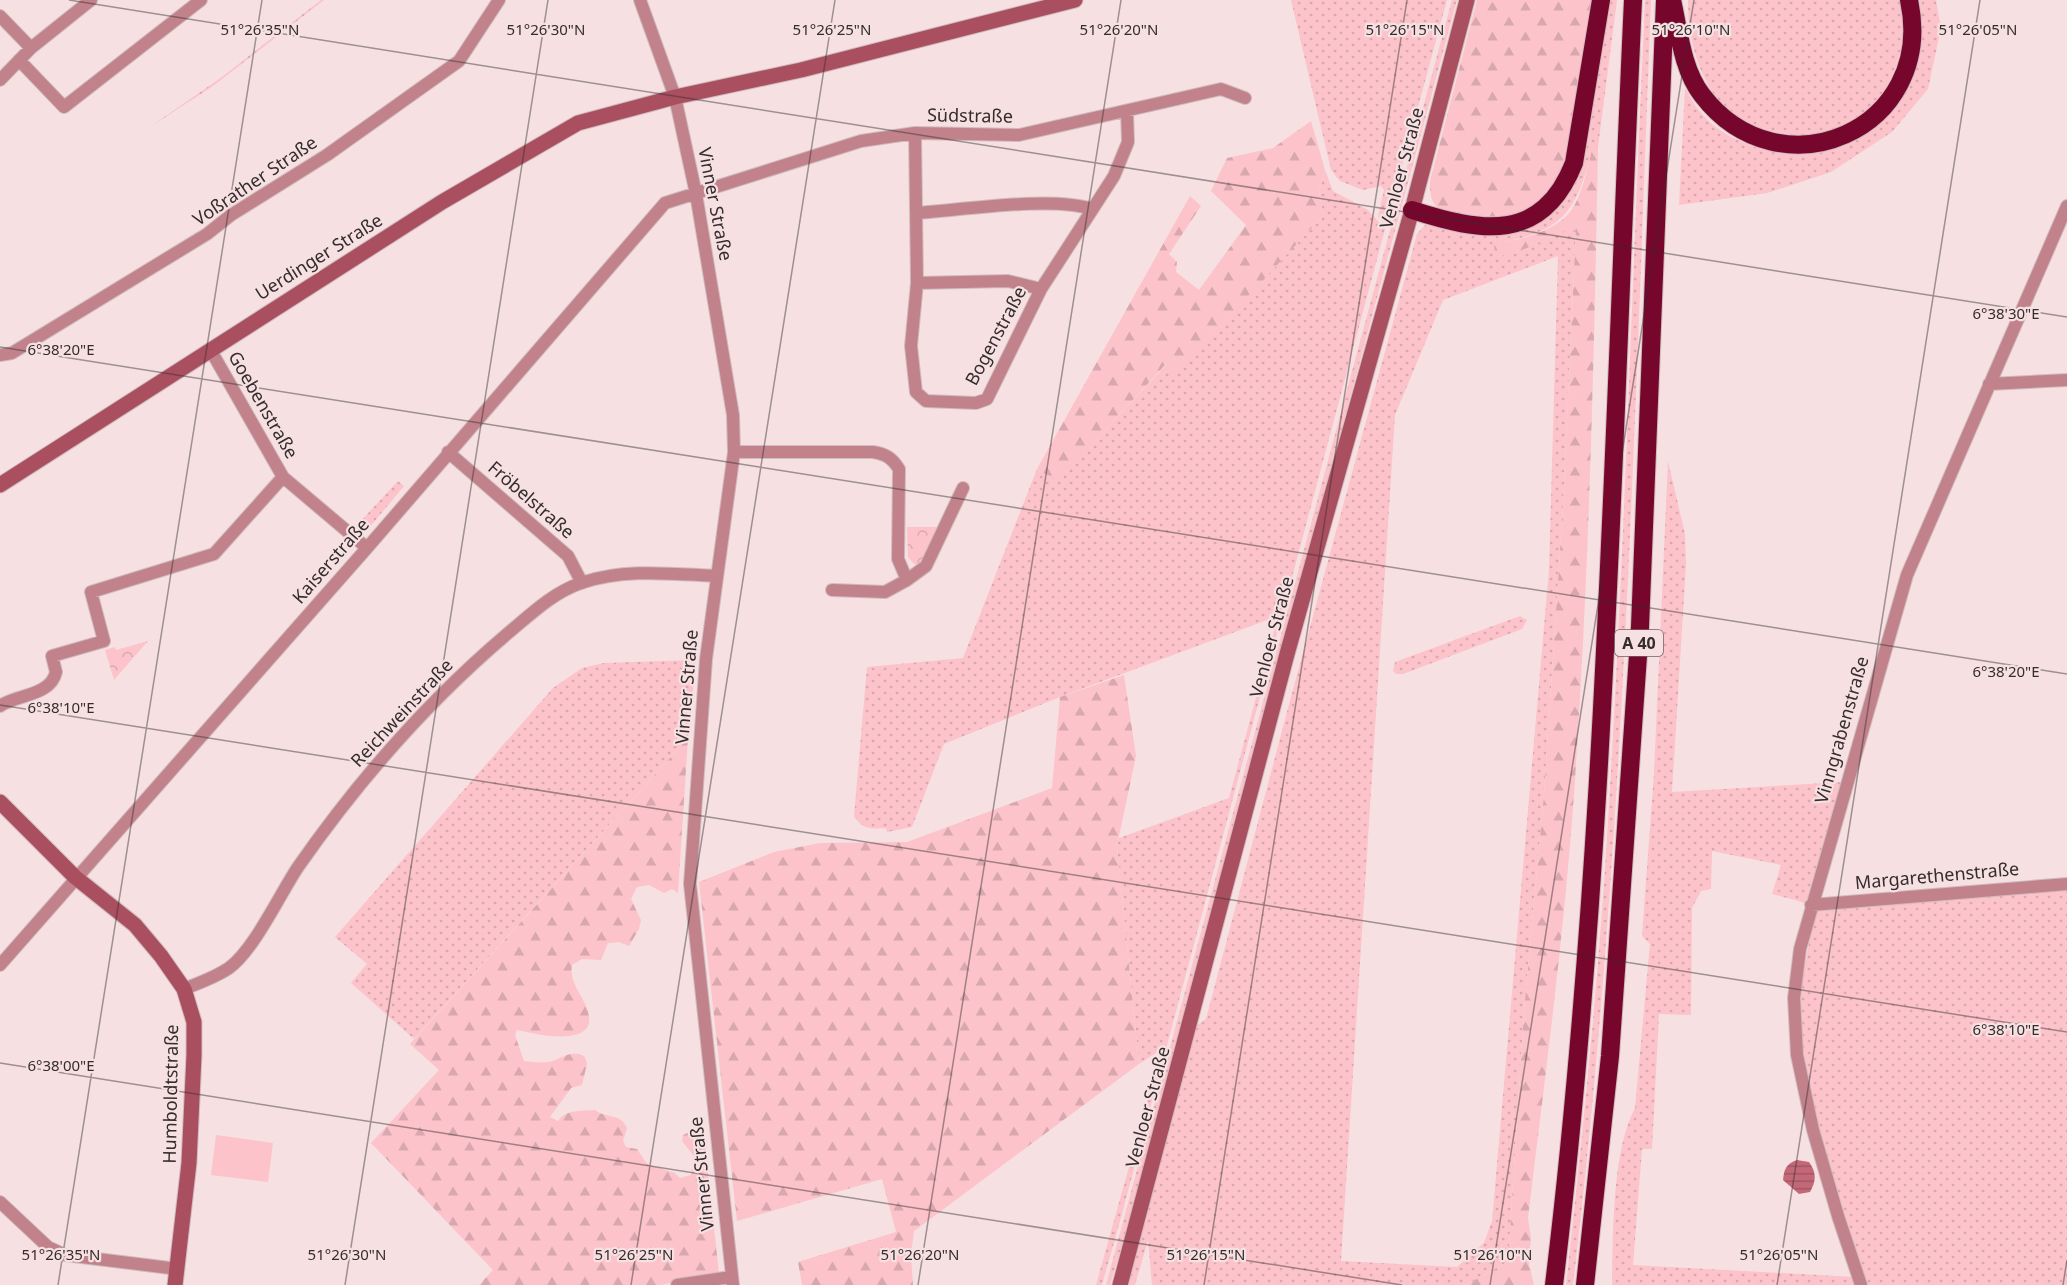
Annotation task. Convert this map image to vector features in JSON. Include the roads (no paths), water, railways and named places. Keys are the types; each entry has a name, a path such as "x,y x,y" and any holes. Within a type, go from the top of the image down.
{"highway":[{"path":"1412,210 1460,225 1482,228 1521,222 1553,202 1565,186 1574,163 1601,0"},
{"name":"A 40","path":"1554,1285 1585,961 1608,626 1633,0"},
{"name":"A 40","path":"1585,1285 1610,1056 1639,639 1665,0"},
{"path":"1672,0 1688,71 1701,94 1735,127 1779,144 1803,145 1849,133 1872,120 1888,104 1904,79 1912,51 1909,0"}],"main road":[{"name":"Uerdinger Straße","path":"0,485 442,202 578,123 675,97 801,70 1075,0"},
{"name":"Venloer Straße","path":"1120,1285 1287,654 1412,210 1467,0"},
{"name":"Humboldtstraße","path":"0,802 75,877 135,925 184,989 194,1022 194,1055 189,1163 175,1285"}],"street":[{"path":"0,80 31,48 91,0"},
{"path":"19,60 64,106 201,0"},
{"name":"Voßrather Straße","path":"0,355 12,353 207,234 231,215 327,155 459,62 499,0"},
{"name":"Vinner Straße","path":"640,0 675,97 696,194 733,415 734,452 705,659 690,884 732,1281"},
{"path":"0,16 31,48"},
{"name":"Südstraße","path":"696,194 861,141 915,133 1019,135 1221,89 1245,98"},
{"name":"Bogenstraße","path":"915,133 917,283 911,346 916,392 926,401 976,403 987,399 1041,289 1114,176 1128,142 1127,112"},
{"name":"Kaiserstraße","path":"0,965 75,877 367,548 665,204 696,194"},
{"path":"917,213 1051,204 1077,204 1092,209"},
{"name":"Vinngrabenstraße","path":"1862,1285 1820,1151 1797,1055 1794,999 1800,949 1907,575 2067,206"},
{"name":"Bogenstraße","path":"917,283 1008,281 1041,289"},
{"name":"Goebenstraße","path":"210,350 283,477 367,548"},
{"path":"1989,384 2067,380"},
{"name":"Fröbelstraße","path":"448,452 568,556 582,583"},
{"path":"734,452 873,452 884,454 894,460 899,469 898,559 907,580"},
{"path":"0,706 6,702 26,698 51,682 56,672 52,656 104,641 91,592 214,554 283,477"},
{"path":"832,590 885,592 926,566 963,488"},
{"name":"Reichweinstraße","path":"184,989 223,971 242,956 298,868 338,812 428,707 478,658 555,595 582,583 621,573 717,576"},
{"name":"Margarethenstraße","path":"1811,905 2067,884"},
{"path":"0,1202 48,1247 65,1255 178,1269"},
{"path":"677,1285 732,1281"}]}
